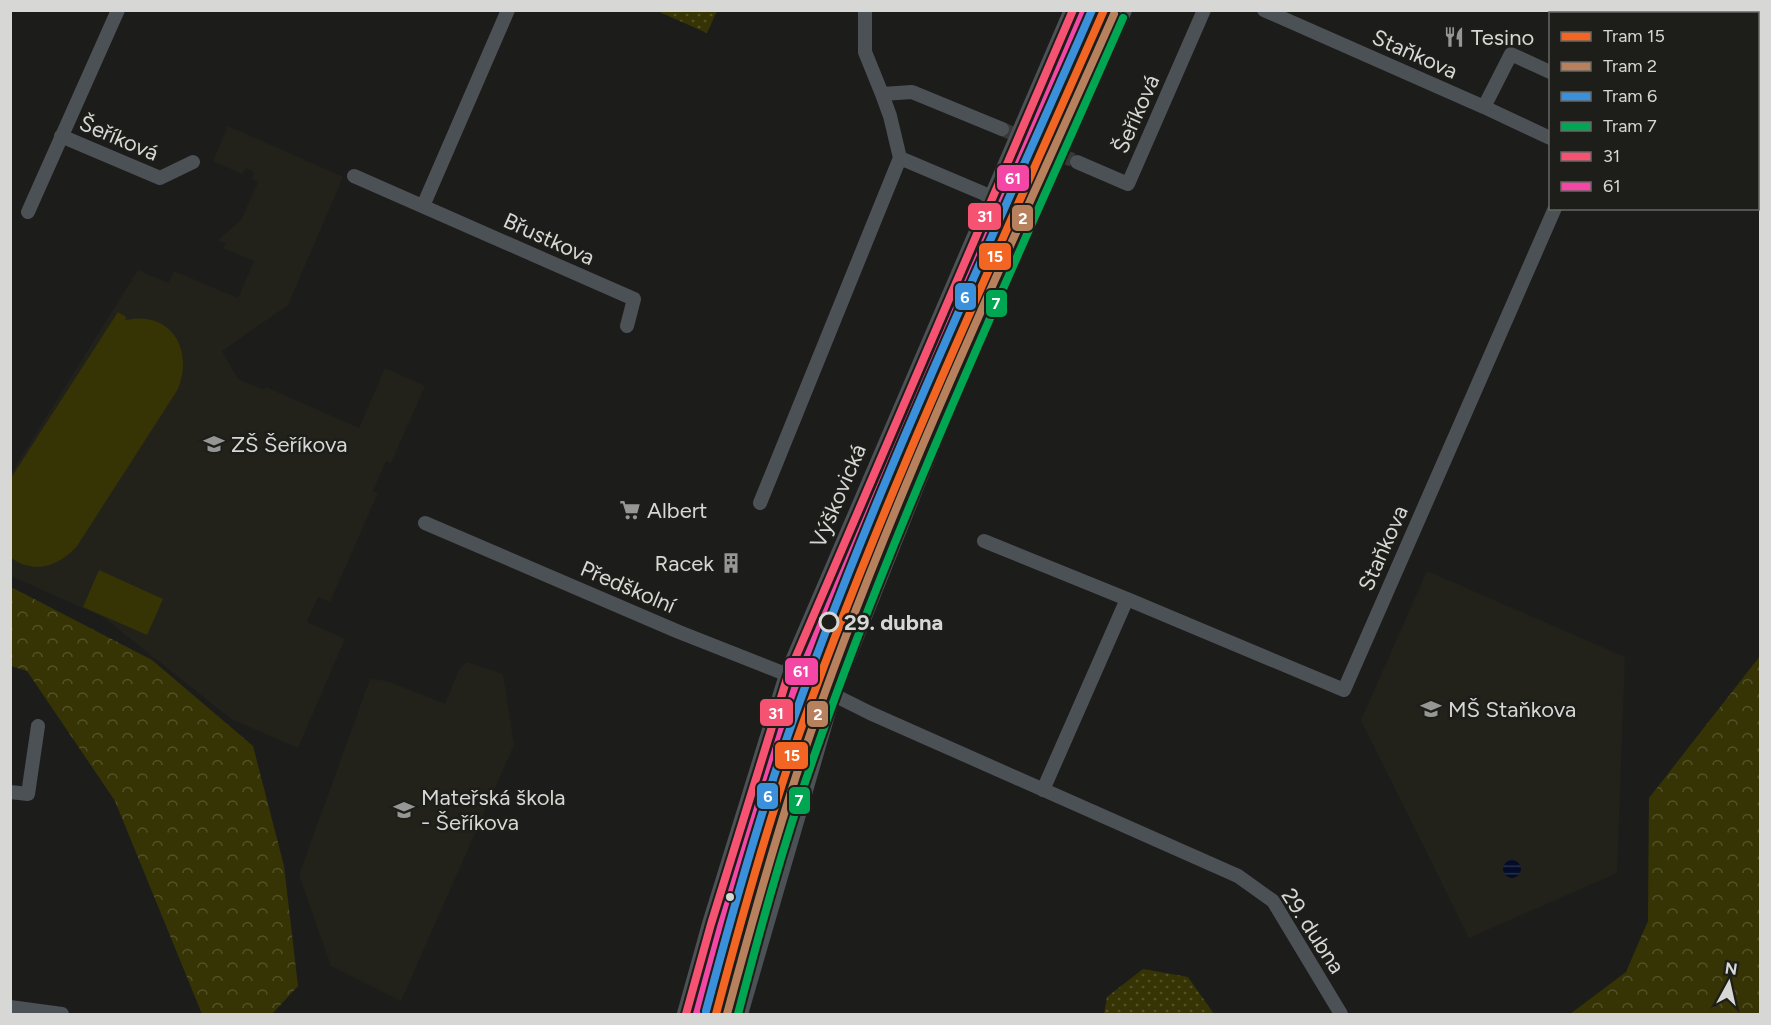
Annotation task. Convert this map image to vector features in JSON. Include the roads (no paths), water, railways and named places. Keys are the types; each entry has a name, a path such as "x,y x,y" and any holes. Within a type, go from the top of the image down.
{"street":[{"name":"Šeříková","path":"28,212 118,10"},
{"path":"423,206 508,10"},
{"path":"760,503 900,158 890,116 865,52 865,10"},
{"name":"Výškovická","path":"686,1014 711,924 788,675 1073,10"},
{"path":"739,1014 832,694 948,404 1123,10"},
{"name":"Šeříková","path":"1077,162 1128,184 1204,10"},
{"name":"Staňkova","path":"1264,10 1549,137"},
{"path":"1484,107 1511,54 1549,71"},
{"path":"882,94 912,93 1002,129"},
{"name":"Šeříková","path":"61,136 160,178 192,162"},
{"path":"900,158 992,197"},
{"name":"Břustkova","path":"354,176 634,299 627,326"},
{"name":"Staňkova","path":"984,541 1344,690 1555,210"},
{"name":"Předškolní","path":"425,523 679,632 816,686"},
{"path":"1043,790 1126,599"},
{"name":"29. dubna","path":"816,686 870,713 1238,876 1273,901 1341,1014"},
{"path":"10,792 28,794 38,726"},
{"path":"10,1007 62,1014"}],"water":[{"path":"1508,860 1516,860 1521,865 1519,876 1508,878 1503,873 1503,865"}],"tunnel":[{"path":"1002,129 1077,162"}],"tram line":[{"name":"6","path":"706,1011 761,817 782,752 852,564 930,378 1092,10"},
{"name":"15","path":"716,1014 771,819 792,754 863,565 941,379 1104,10"},
{"name":"2","path":"727,1014 762,887 801,761 871,571 949,384 1114,14"},
{"name":"7","path":"738,1014 772,888 801,793 846,667 960,387 1123,18"}],"place":[{"name":"Tesino","path":"1454,37"},
{"name":"ZŠ Šeříkova","path":"214,444"},
{"name":"Albert","path":"630,510"},
{"name":"Racek","path":"731,563"},
{"name":"29. dubna","path":"829,622"},
{"name":"MŠ Staňkova","path":"1431,709"},
{"name":"Mateřská škola - Šeříkova","path":"404,810"}]}
